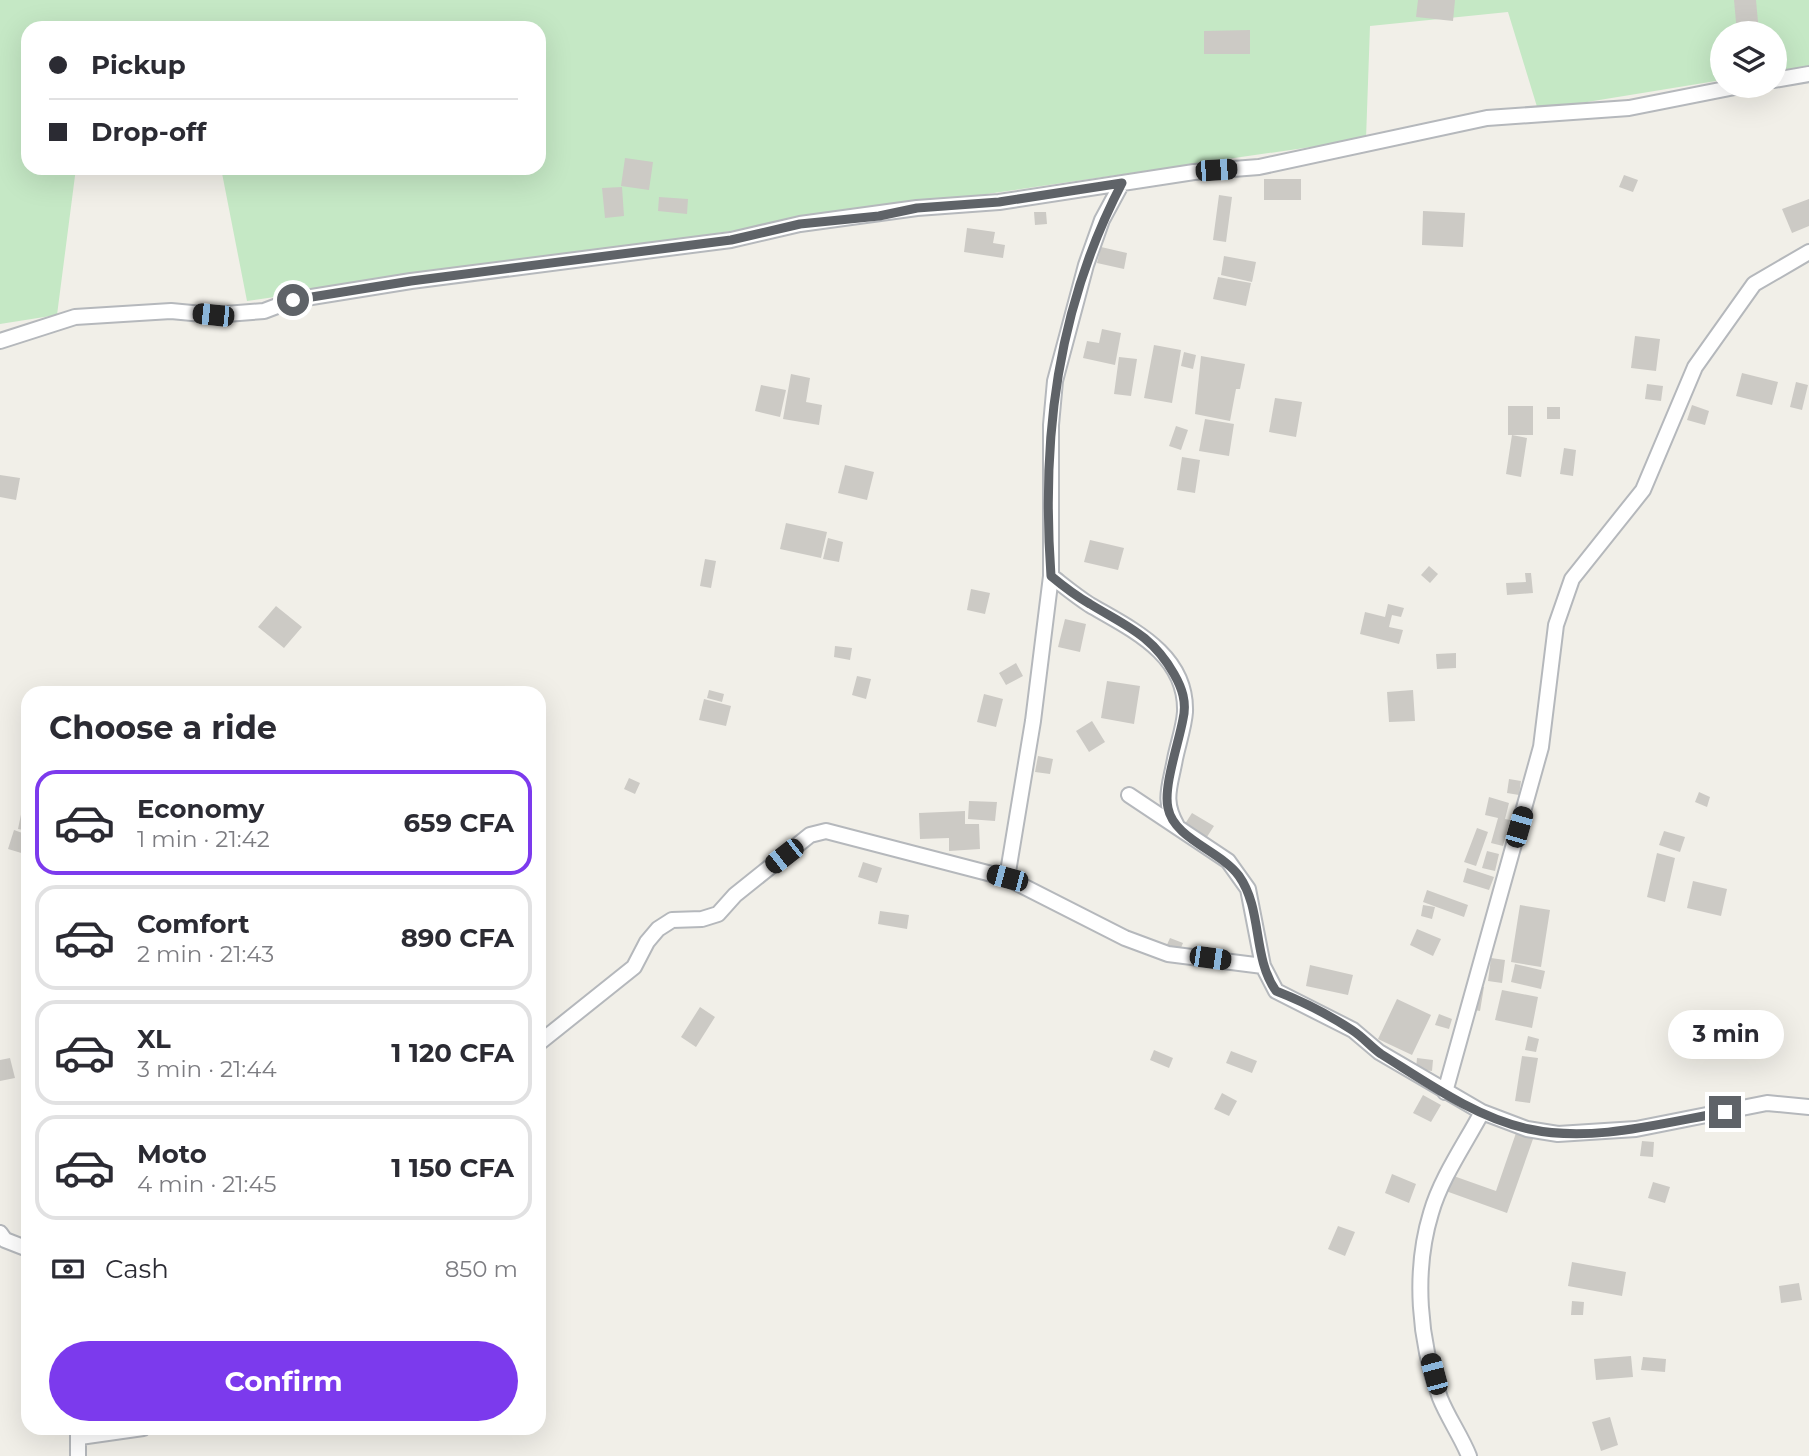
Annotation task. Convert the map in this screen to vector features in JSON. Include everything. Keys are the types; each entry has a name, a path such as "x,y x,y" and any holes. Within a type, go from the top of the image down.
{"street":[{"path":"1787,78 1809,75"},
{"path":"0,341 75,317 171,311 213,315 264,311 293,300 411,281 731,240 800,224 879,216 917,208 999,202 1194,172 1259,167 1486,118 1629,108 1710,92"},
{"path":"1007,878 1033,721 1051,576 1049,519 1055,382 1086,265 1102,220 1122,183"},
{"path":"1445,1092 1541,747 1556,625 1572,579 1643,490 1695,367 1754,284 1809,252"},
{"path":"1051,576 1088,603 1143,634 1163,654 1182,689 1185,712 1167,795 1168,810 1180,831"},
{"path":"1129,795 1228,861 1248,889 1262,966 1276,991 1353,1030 1378,1052 1482,1112 1527,1129 1558,1134 1636,1129 1767,1103 1809,1107"},
{"path":"546,1037 634,967 657,929 672,920 702,919 718,914 735,895 810,835 825,831 1007,878 1125,938 1168,954 1262,966"},
{"path":"1469,1456 1441,1399 1427,1349 1420,1289 1422,1253 1431,1213 1482,1112"},
{"path":"0,1233 5,1240 21,1246"},
{"path":"78,1456 79,1435"}],"green space":[{"path":"0,0 1809,0 1809,66 1787,70 1787,21 1710,21 1710,82 1538,110 1508,12 1370,26 1366,139 247,301 222,175 546,175 546,21 21,21 21,175 75,175 57,315 0,324"}],"building":[{"path":"1418,0 1455,0 1453,21 1416,17"},
{"path":"1734,0 1756,0 1758,21 1736,21"},
{"path":"1250,30 1250,54 1204,54 1204,31"},
{"path":"625,158 653,162 649,190 621,186"},
{"path":"1624,175 1638,180 1633,192 1619,187"},
{"path":"1264,179 1301,179 1301,200 1264,200"},
{"path":"622,187 624,216 605,218 602,188"},
{"path":"1219,195 1232,197 1226,242 1213,240"},
{"path":"659,197 688,199 687,214 658,211"},
{"path":"1809,199 1809,226 1792,233 1782,209"},
{"path":"1423,211 1465,213 1463,247 1422,245"},
{"path":"1034,212 1046,212 1047,224 1035,225"},
{"path":"967,228 995,232 993,243 1005,245 1003,258 964,252"},
{"path":"1101,247 1127,253 1124,269 1097,263"},
{"path":"1224,256 1256,262 1252,282 1221,275"},
{"path":"1218,277 1251,283 1246,306 1213,299"},
{"path":"1102,329 1121,333 1115,365 1083,358 1087,341 1099,343"},
{"path":"1635,336 1660,339 1656,371 1631,368"},
{"path":"1154,345 1181,350 1172,403 1144,398"},
{"path":"1184,352 1196,355 1193,369 1181,366"},
{"path":"1201,356 1245,364 1240,389 1236,389 1230,421 1195,414"},
{"path":"1119,357 1137,359 1131,396 1114,394"},
{"path":"1742,373 1778,382 1772,405 1736,396"},
{"path":"791,374 810,378 806,402 822,405 819,425 783,419"},
{"path":"1796,382 1808,385 1802,410 1790,407"},
{"path":"1647,384 1663,386 1661,401 1645,399"},
{"path":"761,385 786,390 780,417 755,411"},
{"path":"1275,398 1302,402 1296,437 1269,432"},
{"path":"1692,405 1709,411 1705,425 1687,420"},
{"path":"1508,406 1533,406 1533,435 1508,435"},
{"path":"1547,407 1560,407 1560,419 1547,419"},
{"path":"1205,419 1234,424 1229,456 1199,451"},
{"path":"1176,426 1188,430 1181,450 1169,446"},
{"path":"1512,435 1527,438 1521,477 1506,474"},
{"path":"1564,448 1576,450 1573,476 1560,474"},
{"path":"1182,457 1200,460 1195,493 1177,490"},
{"path":"845,465 874,472 867,500 838,493"},
{"path":"0,475 20,478 16,500 0,497"},
{"path":"786,523 827,532 821,558 780,549"},
{"path":"828,538 843,542 839,562 823,559"},
{"path":"1090,540 1124,548 1118,570 1084,562"},
{"path":"705,559 716,561 711,588 700,586"},
{"path":"1429,566 1438,574 1430,583 1421,575"},
{"path":"1525,573 1531,573 1533,593 1507,595 1506,583 1526,582"},
{"path":"971,589 990,593 985,614 967,610"},
{"path":"1388,604 1404,608 1401,617 1392,615 1389,627 1403,630 1399,644 1360,634 1365,612 1385,617"},
{"path":"276,606 302,627 284,648 258,627"},
{"path":"1065,619 1086,624 1080,652 1058,647"},
{"path":"835,646 852,648 850,660 834,657"},
{"path":"1456,653 1456,668 1437,669 1436,654"},
{"path":"1016,663 1023,676 1006,685 999,673"},
{"path":"857,676 871,679 866,699 852,695"},
{"path":"1107,681 1140,686 1134,724 1101,718"},
{"path":"709,690 724,694 722,702 707,698"},
{"path":"1413,690 1415,721 1389,722 1387,692"},
{"path":"984,694 1003,699 996,727 977,722"},
{"path":"704,699 731,706 726,726 699,720"},
{"path":"1092,721 1105,742 1089,752 1076,731"},
{"path":"1038,756 1053,759 1050,774 1035,772"},
{"path":"629,778 640,783 635,794 624,789"},
{"path":"1509,779 1521,781 1519,795 1507,793"},
{"path":"1699,792 1710,797 1707,807 1695,802"},
{"path":"1489,797 1509,803 1505,819 1510,820 1503,846 1491,843 1498,818 1485,815"},
{"path":"969,801 997,802 995,821 968,819"},
{"path":"965,811 965,824 979,824 980,849 949,851 949,838 920,839 919,813"},
{"path":"1192,813 1214,826 1203,843 1181,830"},
{"path":"1477,828 1488,832 1476,866 1464,862"},
{"path":"14,830 21,832 21,853 8,849"},
{"path":"1664,831 1685,837 1680,852 1659,845"},
{"path":"1487,851 1499,854 1495,871 1482,868"},
{"path":"1657,853 1675,858 1665,902 1647,897"},
{"path":"863,862 882,868 877,883 858,877"},
{"path":"1467,868 1494,877 1489,890 1463,882"},
{"path":"1693,881 1727,889 1721,916 1687,908"},
{"path":"1427,890 1468,905 1464,917 1423,902"},
{"path":"1423,905 1435,907 1432,919 1421,916"},
{"path":"1520,905 1550,910 1541,967 1511,962"},
{"path":"880,911 909,915 907,929 878,924"},
{"path":"1417,929 1441,939 1433,956 1410,945"},
{"path":"1170,938 1183,943 1178,955 1165,949"},
{"path":"1491,958 1505,960 1502,983 1488,981"},
{"path":"1515,964 1545,971 1541,989 1511,982"},
{"path":"1310,965 1353,975 1348,995 1306,986"},
{"path":"1472,985 1484,987 1480,1011 1468,1009"},
{"path":"1502,990 1538,997 1532,1028 1495,1020"},
{"path":"1397,999 1431,1015 1412,1055 1378,1039"},
{"path":"700,1007 715,1017 696,1047 681,1037"},
{"path":"1439,1014 1452,1019 1449,1029 1435,1025"},
{"path":"1679,1024 1705,1030 1698,1056 1673,1050"},
{"path":"1528,1036 1539,1039 1536,1052 1525,1050"},
{"path":"1154,1050 1173,1058 1169,1068 1150,1060"},
{"path":"1231,1051 1257,1061 1252,1073 1226,1063"},
{"path":"1522,1056 1538,1058 1530,1103 1515,1101"},
{"path":"10,1058 15,1078 0,1081 0,1060"},
{"path":"1417,1058 1433,1060 1432,1071 1416,1069"},
{"path":"1222,1093 1237,1101 1229,1116 1214,1109"},
{"path":"1423,1095 1441,1105 1431,1122 1413,1113"},
{"path":"1516,1133 1533,1139 1507,1213 1443,1190 1448,1174 1496,1191"},
{"path":"1642,1141 1654,1142 1653,1157 1640,1156"},
{"path":"1392,1174 1416,1184 1409,1203 1385,1193"},
{"path":"1653,1182 1670,1187 1665,1203 1648,1198"},
{"path":"1338,1226 1355,1232 1345,1256 1328,1249"},
{"path":"1572,1262 1626,1272 1622,1296 1568,1286"},
{"path":"1799,1283 1802,1300 1781,1303 1779,1286"},
{"path":"1572,1301 1584,1302 1583,1315 1571,1315"},
{"path":"1631,1356 1633,1377 1596,1380 1594,1359"},
{"path":"1643,1357 1666,1359 1665,1372 1641,1370"},
{"path":"1610,1417 1618,1445 1601,1451 1592,1422"}],"route":[{"path":"293,300 411,281 485,274 655,248 731,240 800,224 879,216 917,208 999,202 1122,183 1102,220 1086,265 1055,382 1051,425 1048,546 1051,576 1088,603 1143,634 1163,654 1182,689 1185,712 1167,795 1168,810 1180,831 1228,861 1248,889 1262,966 1269,981 1276,991 1353,1030 1378,1052 1445,1092 1482,1112 1527,1129 1558,1134 1636,1129 1725,1112"}]}
